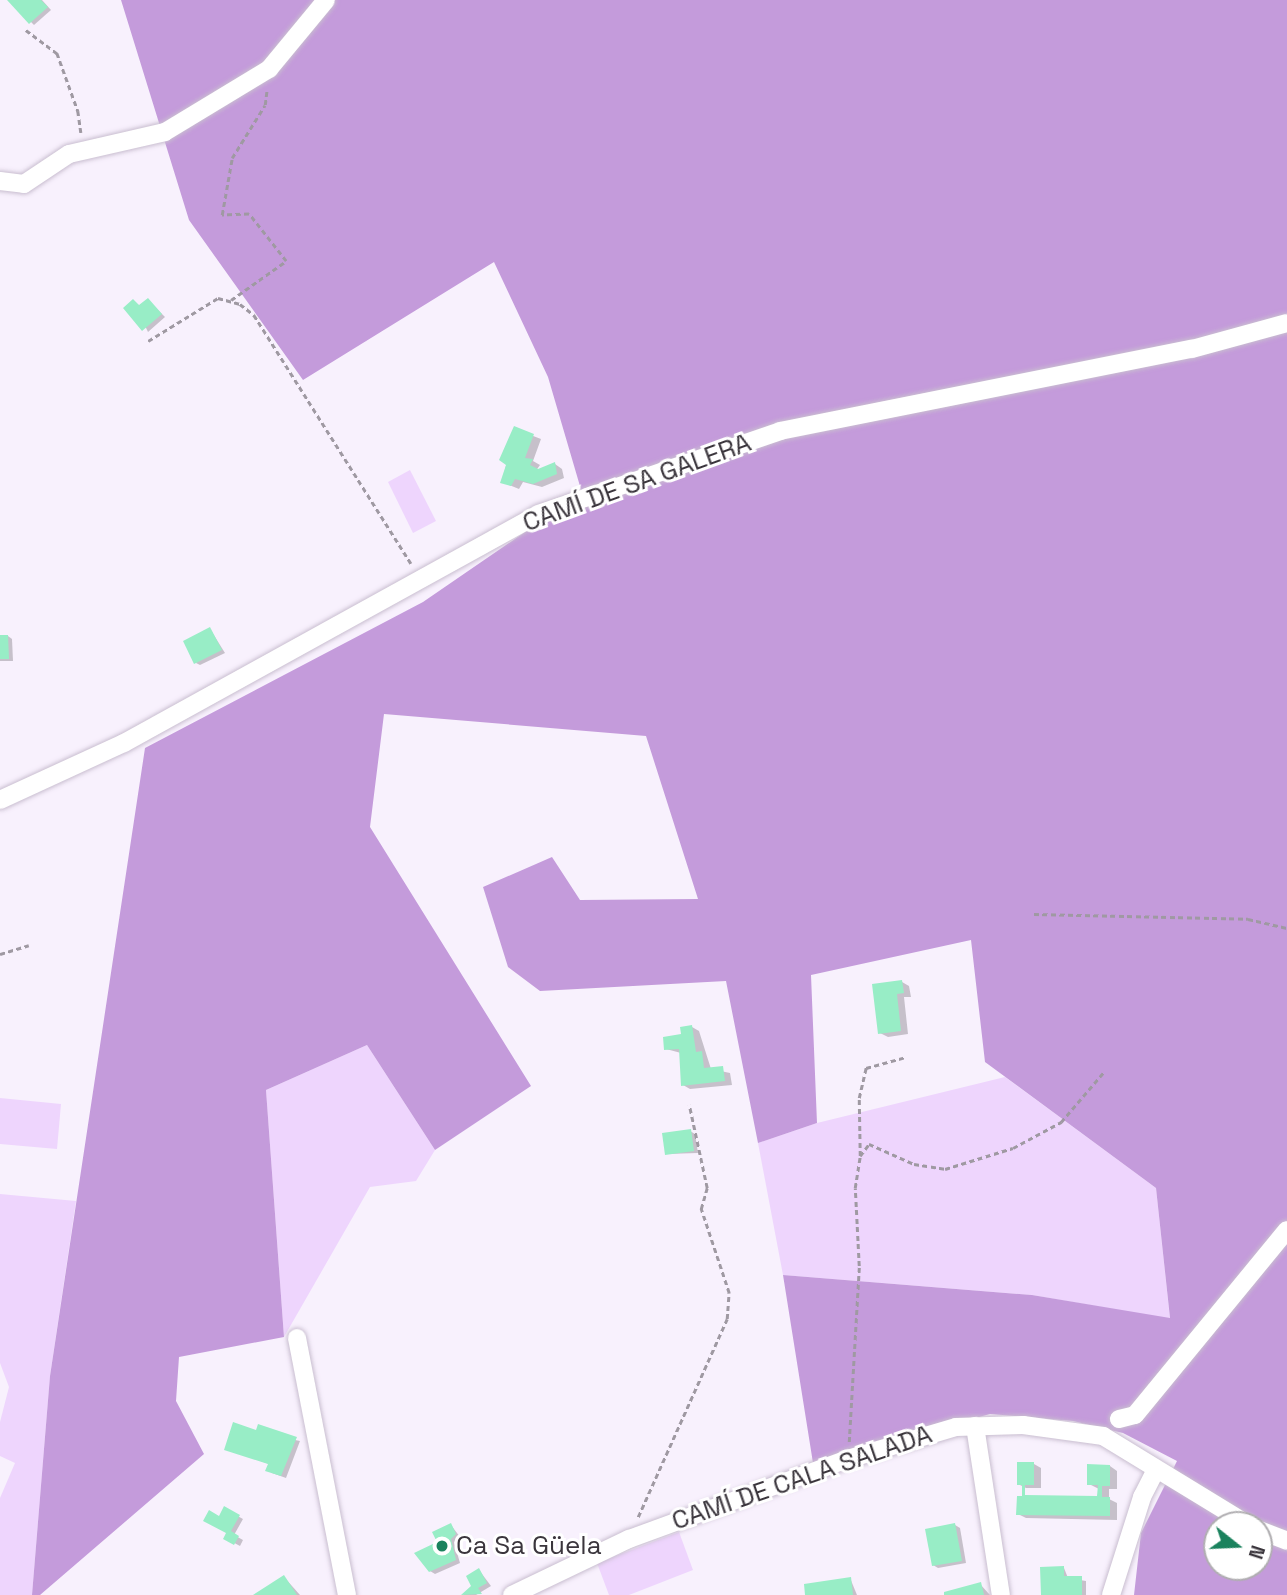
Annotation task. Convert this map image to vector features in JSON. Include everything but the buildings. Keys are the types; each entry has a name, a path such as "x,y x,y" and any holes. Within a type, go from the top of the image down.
{"street":[{"path":"0,181 24,184 69,154 165,132 269,69 326,0"},
{"name":"CAMÍ DE SA GALERA","path":"0,800 124,743 422,581 538,514 779,431 1192,349 1287,323"},
{"path":"1102,1436 1126,1408 1147,1396 1218,1319 1287,1230"},
{"path":"297,1338 347,1595"},
{"name":"CAMÍ DE CALA SALADA","path":"512,1595 629,1539 848,1459 936,1430 1023,1425 1102,1436 1155,1472 1224,1511"},
{"path":"975,1426 1000,1595"},
{"path":"1111,1595 1142,1497 1155,1472"}],"path":[{"path":"26,30 57,53 78,111 83,150"},
{"path":"231,300 286,261 249,214 222,215 232,158 265,104 269,69"},
{"path":"148,341 218,298 231,300 254,315 422,581"},
{"path":"1034,914 1248,919 1287,928"},
{"path":"0,954 29,945"},
{"path":"848,1459 859,1266 855,1188 860,1156 859,1098 866,1068 906,1057"},
{"path":"860,1156 869,1144 914,1164 945,1169 1013,1148 1062,1122 1103,1073"},
{"path":"629,1539 727,1319 729,1293 701,1209 707,1188 689,1105"}],"shaded area":[{"path":"121,0 1287,0 1287,1595 1134,1595 1141,1533 1177,1461 1123,1433 1073,1421 990,1414 813,1463 783,1275 1032,1295 1170,1318 1156,1188 985,1062 971,940 811,975 817,1123 758,1143 726,981 540,991 508,967 483,887 552,857 580,900 698,899 646,736 384,714 370,827 531,1086 435,1150 367,1045 266,1090 284,1337 179,1357 176,1401 204,1454 40,1595 32,1595 50,1376 145,748 423,602 582,493 548,377 494,262 303,380 189,220"},
{"path":"410,470 436,521 413,533 388,482"},
{"path":"367,1045 435,1150 416,1181 370,1187 284,1337 266,1090"},
{"path":"1005,1077 1156,1188 1170,1319 1032,1295 783,1275 758,1143 817,1123"},
{"path":"0,1098 61,1104 57,1149 0,1144"},
{"path":"0,1194 76,1201 50,1376 32,1595 0,1595 0,1498 15,1463 0,1456 0,1422 9,1387 0,1363"},
{"path":"679,1532 693,1570 629,1595 609,1595 597,1563"}],"place":[{"name":"Ca Sa Güela","path":"442,1546"}]}
